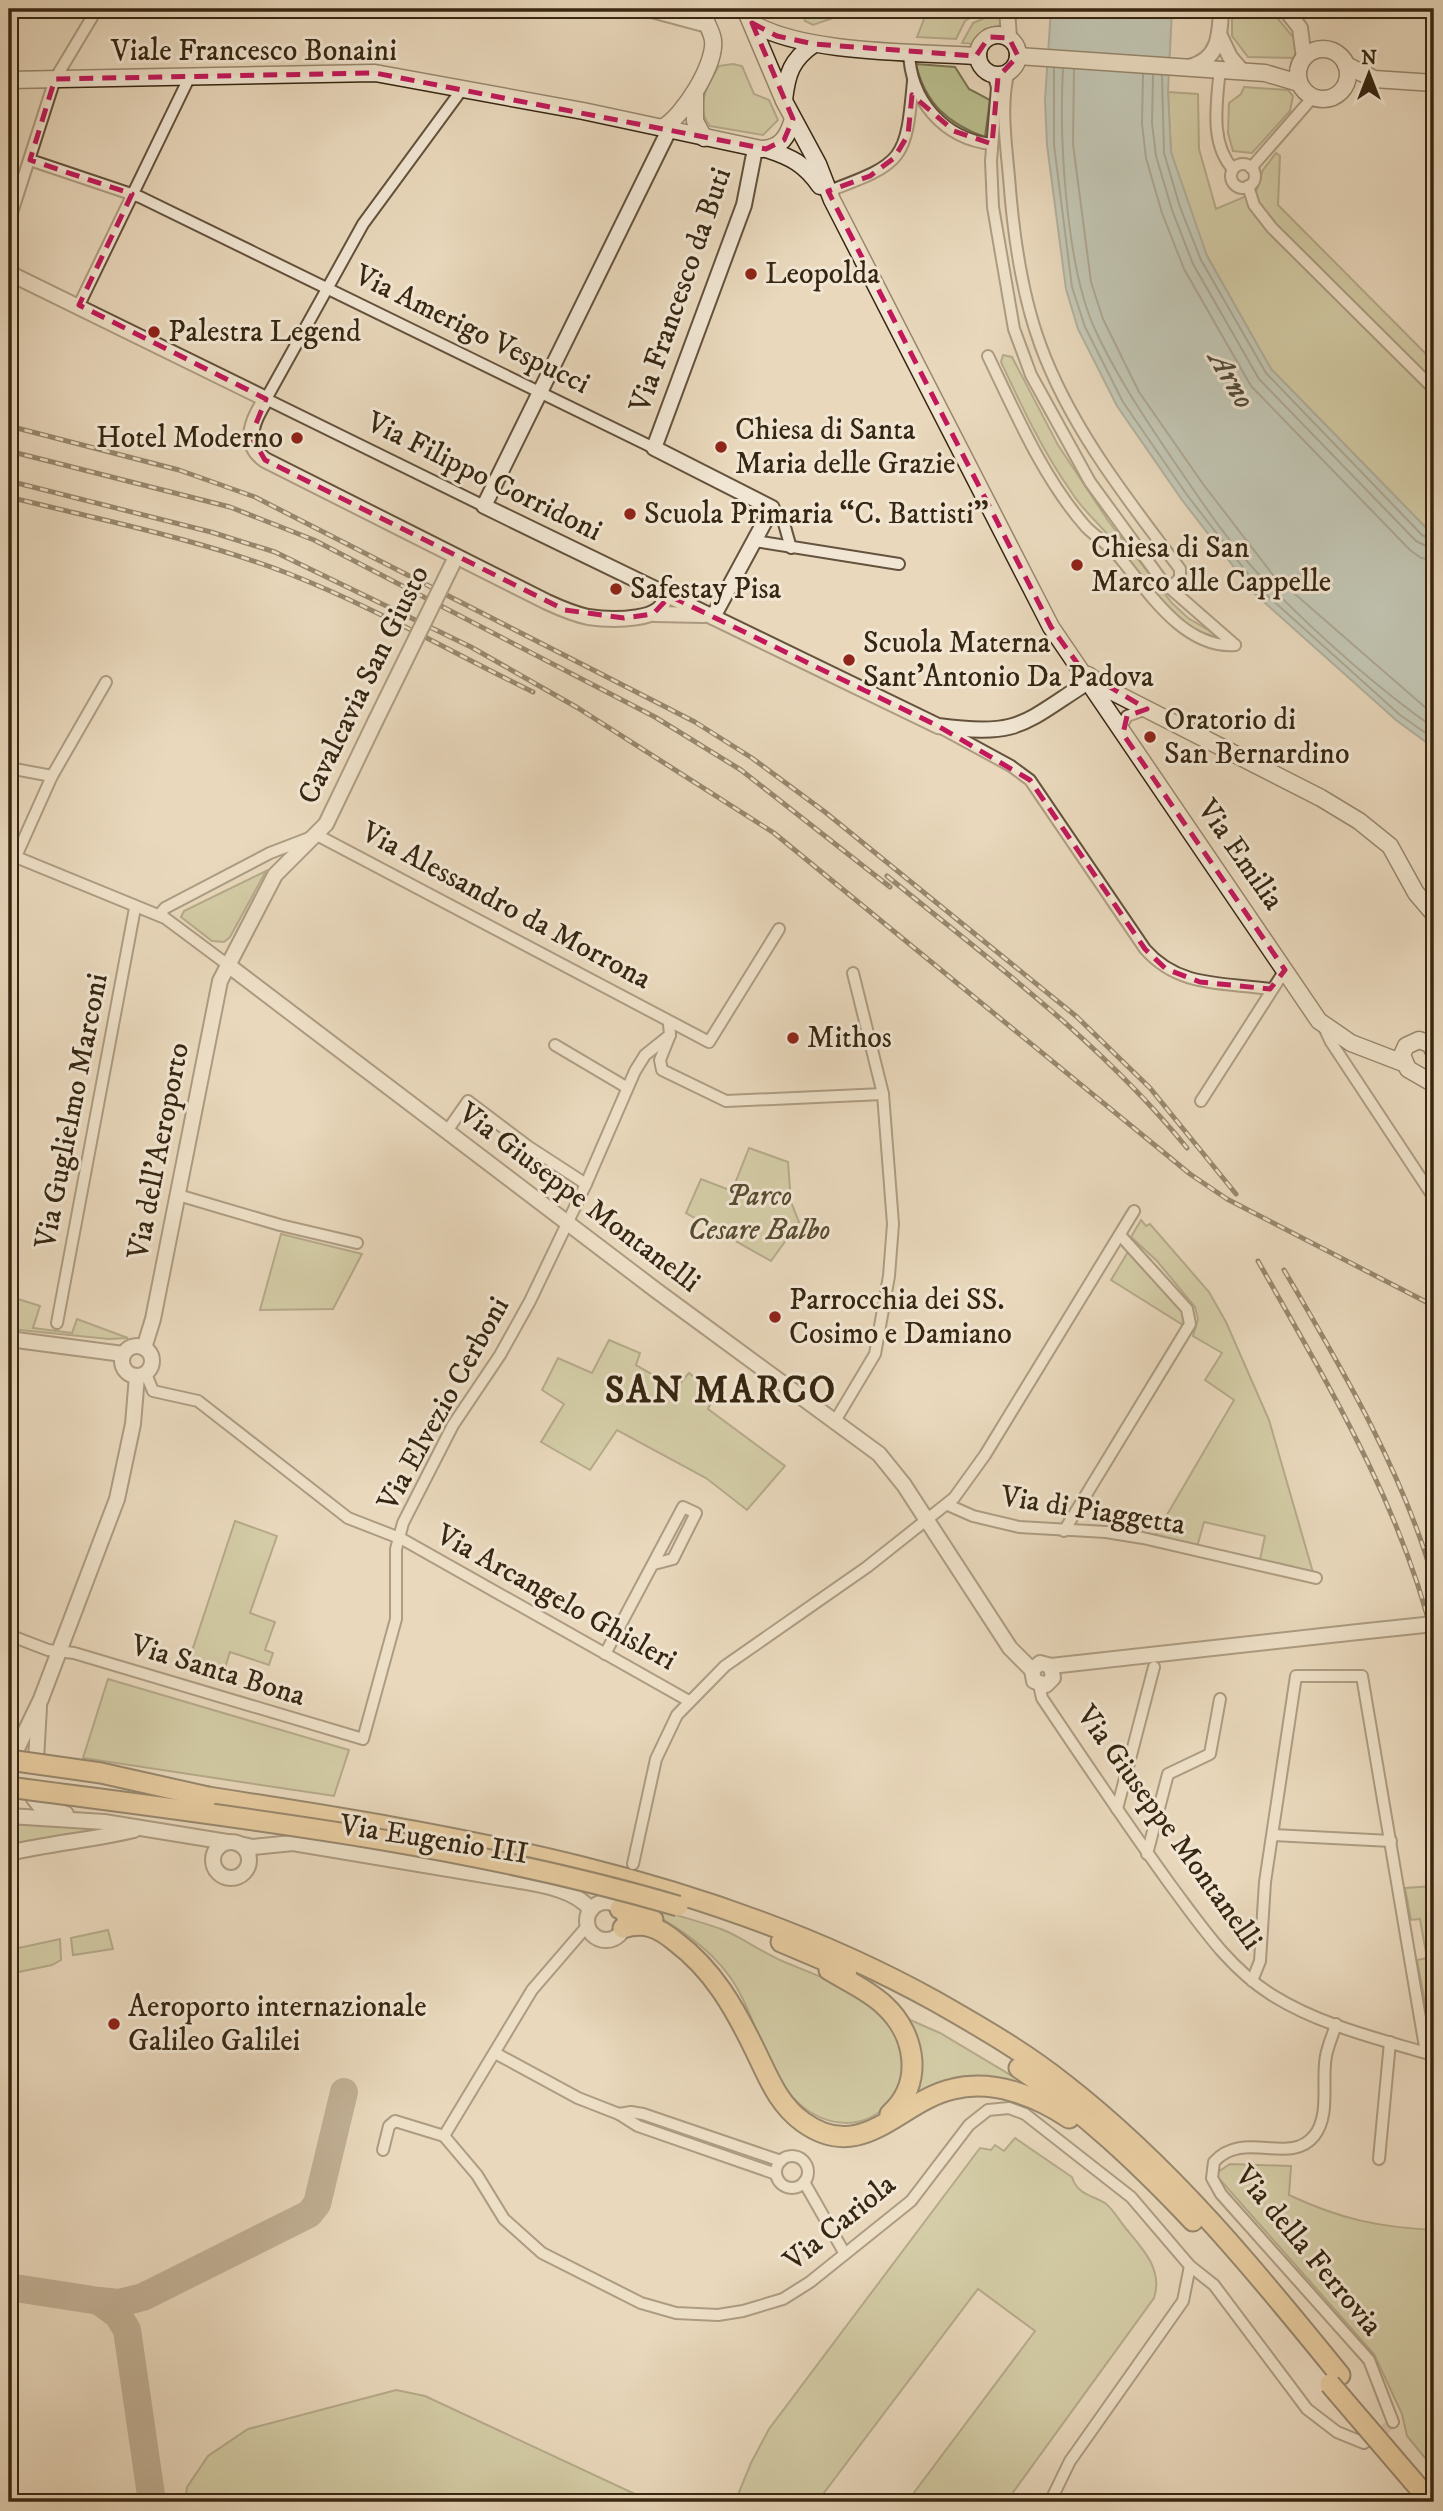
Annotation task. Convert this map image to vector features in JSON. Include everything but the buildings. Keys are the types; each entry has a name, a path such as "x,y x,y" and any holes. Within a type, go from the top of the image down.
{"highway":[{"path":"10,1763 101,1773 208,1797 515,1849 816,1942 873,1968 963,2017 1060,2080 1126,2135 1184,2191 1431,2502"},
{"path":"9,1787 406,1843 539,1868 679,1899 893,1992 999,2054 1088,2119 1137,2163 1434,2487"},
{"path":"613,1906 663,1925 706,1959 733,1993 783,2093 803,2114 820,2124 847,2130 863,2128 881,2120 895,2109 908,2091 912,2061 906,2035 891,2011 867,1992 776,1940"},
{"path":"623,1928 639,1924 652,1926 702,1964 733,2008 778,2096 802,2121 820,2131 838,2136 860,2135 877,2130 919,2102 945,2091 968,2087 998,2088 1045,2104 1137,2163"}],"main road":[{"path":"666,129 681,113 712,52 712,37 704,9"},
{"path":"748,16 777,36 814,44 978,56"},
{"path":"748,16 784,101 830,196"},
{"path":"1024,57 1009,38 1000,35 987,38 980,45 978,56 982,68 1001,73 1024,57 1265,73 1299,83 1313,97 1331,98 1343,89 1386,80"},
{"path":"784,101 790,67 801,53 814,44"},
{"path":"1265,73 1302,62 1315,51 1329,50 1364,76 1434,83"},
{"path":"1299,83 1302,62"},
{"path":"1343,89 1347,77 1346,65"},
{"name":"Viale Francesco Bonaini","path":"9,80 375,73 760,149 799,162 830,196"},
{"path":"695,89 695,121 704,138"},
{"path":"760,149 784,140 793,119"},
{"name":"Via Emilia","path":"830,196 1051,627 1123,734 1323,1025 1363,1048 1403,1063 1434,1084"},
{"path":"1085,677 1321,798 1359,821 1390,846 1419,898 1434,914"},
{"path":"1403,1063 1406,1046 1413,1041 1431,1043"},
{"path":"1434,1062 1434,1072"},
{"path":"1417,1073 1427,1071 1434,1062"}],"street":[{"path":"9,222 55,79 97,9"},
{"path":"640,9 707,27"},
{"path":"1007,9 1009,38"},
{"path":"1188,68 1206,61 1220,36 1221,9"},
{"path":"1285,9 1300,28 1302,62"},
{"path":"1220,36 1230,57 1242,71"},
{"path":"830,196 877,172 899,151 908,135 913,81 909,51"},
{"path":"988,356 1027,438 1088,529 1105,540 1168,614 1203,639 1218,646 1235,645 1163,582 1090,482 1056,424 1019,345 993,207 991,160 997,87 1001,73"},
{"path":"1001,73 1020,260 1039,341 1068,404 1088,438 1135,510 1180,569 1180,578 1171,587"},
{"path":"79,305 190,76"},
{"path":"1219,78 1219,141 1233,169 1233,183 1238,187 1248,186 1254,178 1251,168"},
{"path":"913,81 923,102 940,121 961,135 992,144"},
{"path":"266,399 326,288 389,185 463,89"},
{"path":"1251,168 1313,97"},
{"path":"484,506 666,129"},
{"name":"Via Francesco da Buti","path":"654,448 742,211 760,149"},
{"name":"Via Amerigo Vespucci","path":"30,160 132,194 772,508"},
{"path":"991,160 1008,161"},
{"path":"1233,169 1241,164 1251,168"},
{"path":"1248,186 1251,200 1265,221 1434,389"},
{"path":"1002,262 1020,260"},
{"name":"Via Filippo Corridoni","path":"9,273 938,726 984,731 1014,728 1085,677"},
{"path":"1019,345 1039,341"},
{"name":"Cavalcavia San Giusto","path":"266,399 251,431 253,446 260,457 454,559 583,616 610,619 653,614 711,616"},
{"path":"711,616 772,508 783,520 791,548"},
{"path":"755,541 899,564"},
{"name":"Cavalcavia San Giusto","path":"228,965 275,875 317,835 330,817 454,559"},
{"path":"653,614 665,605 663,593"},
{"path":"9,872 52,776 106,682"},
{"path":"1123,734 1122,725 1127,716 1147,709"},
{"path":"938,726 1011,766 1030,780 1144,949 1159,964 1194,981 1270,989"},
{"path":"9,768 52,776"},
{"path":"159,915 165,908 270,853 317,835"},
{"name":"Via Alessandro da Morrona","path":"317,835 636,1002 669,1029 709,1042 779,929"},
{"name":"Via Giuseppe Montanelli","path":"16,857 135,908 159,915 887,1462 1010,1648 1032,1670"},
{"name":"Via Guglielmo Marconi","path":"57,1323 135,908"},
{"name":"Via dell'Aeroporto","path":"144,1349 153,1319 215,999 228,965"},
{"path":"1201,1101 1270,989 1285,970"},
{"path":"835,1421 873,1361 885,1310 893,1224 883,1094 853,973"},
{"name":"Via Emilia","path":"1323,1025 1434,1198"},
{"path":"669,1029 660,1060 665,1073 726,1101 883,1094"},
{"name":"Via Elvezio Cerboni","path":"363,1739 397,1612 395,1563 398,1538 430,1468 505,1346 568,1223 626,1087 645,1055 669,1029"},
{"path":"555,1045 626,1087"},
{"path":"1346,1064 1351,1051 1363,1048"},
{"path":"447,1131 468,1101 529,1147 586,1184"},
{"path":"178,1195 280,1225 357,1243"},
{"path":"633,1864 656,1759 672,1724 689,1701 725,1666 947,1505 985,1455 1135,1211"},
{"path":"1064,1531 1190,1324 1187,1309 1120,1235"},
{"path":"9,1339 124,1354 134,1347 144,1349 152,1360 141,1375 119,1491 40,1699 10,1763"},
{"path":"124,1354 124,1370 141,1375"},
{"name":"Via Arcangelo Ghisleri","path":"141,1375 153,1391 200,1402 348,1518 398,1538 689,1701"},
{"name":"Via di Piaggetta","path":"947,1505 973,1516 1019,1527 1105,1532 1143,1538 1315,1578"},
{"path":"605,1654 683,1507 696,1513 673,1559 654,1564"},
{"path":"1051,1667 1051,1681 1039,1685 1032,1678 1032,1670 1040,1663 1051,1667 1434,1624"},
{"name":"Via Santa Bona","path":"9,1635 363,1739"},
{"path":"1117,1810 1154,1667"},
{"path":"1252,1981 1261,1961 1264,1894 1296,1676 1362,1676 1391,1841 1273,1835"},
{"name":"Via Giuseppe Montanelli","path":"1039,1685 1042,1698 1117,1810 1224,1957 1280,2000 1336,2024 1426,2053 1391,1841"},
{"path":"36,1760 40,1699"},
{"path":"1147,1854 1168,1774 1210,1754 1220,1699"},
{"path":"33,1797 39,1805 80,1820"},
{"name":"Via Eugenio III","path":"9,1816 144,1827 174,1831 206,1841 253,1847 284,1843 363,1853 576,1891 613,1906"},
{"path":"9,1853 53,1844 72,1844 144,1827"},
{"name":"Via Eugenio III","path":"174,1831 197,1843 213,1860"},
{"path":"233,1843 248,1854 248,1864 241,1874 228,1877 217,1871 213,1860 217,1849 233,1843"},
{"name":"Via Eugenio III","path":"248,1864 270,1849 305,1847"},
{"name":"Via Eugenio III","path":"553,1888 583,1900 591,1910"},
{"path":"383,2150 388,2126 395,2121 444,2136 532,1990 569,1947 590,1929 591,1910 613,1906 625,1918 623,1928 609,1940 590,1929"},
{"name":"Via della Ferrovia","path":"1336,2024 1325,2057 1322,2116 1315,2135 1296,2147 1249,2146 1229,2150 1214,2162 1212,2178 1225,2199 1262,2237 1369,2360 1392,2421"},
{"path":"1379,2159 1390,2042"},
{"path":"495,2053 578,2098 619,2114 638,2126 776,2174 787,2187 797,2187 804,2182 808,2172 803,2160 793,2156 781,2161 643,2114 619,2114"},
{"name":"Via Cariola","path":"444,2136 477,2175 496,2209 529,2244 585,2277 660,2309 711,2315 757,2307 794,2293 911,2201 975,2119 988,2110 1001,2108 1025,2114 1111,2178 1131,2197 1190,2266"},
{"path":"776,2174 781,2161"},
{"path":"804,2182 845,2254"},
{"path":"1050,2502 1077,2450 1183,2301 1190,2266 1214,2285 1307,2409 1327,2426 1364,2443"}],"highlighted area":[{"path":"752,23 777,36 814,44 976,56 989,37 1009,38 1018,56 998,77 992,144 954,131 912,95 908,135 894,158 870,176 828,191 1051,627 1083,671 1147,709 1127,716 1123,734 1285,970 1270,989 1200,982 1166,969 1145,949 1030,780 938,726 670,596 653,614 624,618 565,610 265,460 251,436 266,399 79,305 132,194 30,160 55,79 375,73 766,149 784,140 793,119"}],"green space":[{"path":"801,9 859,9 813,25 805,21"},
{"path":"928,9 984,9 965,21 956,39 917,37"},
{"path":"1232,9 1270,9 1297,42 1295,58 1248,57 1232,36"},
{"path":"996,13 1003,15 1003,25 985,29 974,44 962,43 973,23"},
{"path":"916,64 955,67 969,89 990,100 985,137 960,126 940,110 925,90"},
{"path":"719,66 742,66 754,94 769,100 778,120 763,135 710,126 705,118 704,96 711,81"},
{"path":"1244,87 1288,90 1293,96 1290,111 1252,153 1233,151 1228,133 1229,103 1241,94"},
{"path":"1168,92 1198,94 1199,149 1216,209 1256,192 1263,170 1276,153 1280,156 1278,205 1434,362 1434,536 1271,369 1207,256 1187,205 1171,152"},
{"path":"1003,355 1012,357 1058,445 1109,522 1172,603 1188,618 1222,638 1204,633 1173,614 1077,500 1052,462 1025,412 1001,362"},
{"path":"266,871 230,937 224,942 212,941 181,917 184,911"},
{"name":"Parco Cesare Balbo","path":"749,1148 788,1162 791,1202 799,1222 771,1261 686,1213 701,1179 732,1191"},
{"path":"1141,1220 1146,1226 1150,1224 1209,1292 1226,1322 1269,1420 1314,1576 1259,1564 1265,1536 1204,1522 1197,1547 1154,1537 1234,1400 1205,1380 1222,1353 1193,1336 1198,1319 1195,1307 1157,1261 1131,1237"},
{"path":"281,1234 362,1254 333,1309 260,1310"},
{"path":"1128,1252 1182,1311 1183,1325 1111,1280"},
{"path":"18,1299 40,1306 33,1328 72,1333 77,1319 128,1338 109,1339 9,1329"},
{"path":"609,1340 640,1353 636,1365 676,1388 689,1373 715,1394 708,1409 785,1466 747,1510 706,1478 617,1430 590,1470 541,1442 564,1404 542,1390 558,1358 592,1373"},
{"path":"235,1521 277,1536 250,1613 275,1622 265,1650 273,1653 269,1665 230,1652 224,1671 189,1660"},
{"path":"108,1679 349,1750 334,1796 83,1758"},
{"path":"9,1822 107,1830 9,1850"},
{"path":"1434,1886 1434,2051 1417,1960 1427,1958 1420,1919 1411,1920 1405,1888"},
{"path":"635,1903 729,1932 774,1957 836,1984 873,2006 899,2036 904,2058 902,2079 892,2098 877,2113 858,2122 835,2122 810,2112 795,2100 783,2085 764,2050 740,1993 720,1965 687,1935"},
{"path":"108,1930 113,1949 73,1955 71,1938"},
{"path":"60,1939 61,1960 52,1965 9,1974 9,1950"},
{"path":"908,2019 940,2033 1039,2092 990,2083 960,2081 930,2088 915,2097 919,2074"},
{"path":"1015,2138 1072,2177 1081,2191 1110,2208 1149,2258 1156,2277 1156,2287 1154,2298 1006,2502 907,2502 1035,2331 978,2289 817,2502 735,2502 769,2429 980,2148 991,2150 995,2145 1004,2151"},
{"path":"1230,2164 1291,2166 1289,2195 1325,2210 1360,2220 1395,2227 1434,2230 1434,2469 1407,2436 1402,2414 1374,2354 1215,2174"},
{"path":"396,2390 425,2396 652,2502 185,2502 187,2487 208,2456 248,2429"}],"water":[{"name":"Arno","path":"1051,9 1172,9 1168,92 1171,152 1207,256 1271,369 1434,536 1434,748 1396,720 1254,593 1182,500 1117,406 1078,329 1066,289 1047,145 1045,100"}],"taxiway":[{"path":"99,2301 119,2303 143,2297 309,2214 317,2204 344,2092"},
{"path":"9,2287 99,2301 118,2315 127,2330 152,2502"}],"tunnel":[{"path":"1373,2440 1393,2422"}],"railway":[{"path":"9,426 179,470 255,497 695,722 752,758 825,812 1077,1017 1150,1088 1236,1194"},
{"path":"9,451 230,507 314,540 655,717 741,770 890,887"},
{"path":"9,481 211,532 275,552 471,647 578,708 774,833 1190,1174 1227,1199 1434,1306"},
{"path":"9,497 184,540 287,573 381,615 533,692"},
{"path":"887,876 1082,1038 1119,1073 1187,1148"},
{"path":"1258,1261 1335,1399 1382,1493 1420,1591 1434,1642"},
{"path":"1284,1270 1349,1383 1388,1461 1406,1500 1434,1582"}],"place":[{"name":"Leopolda","path":"751,274"},
{"name":"Palestra Legend","path":"154,332"},
{"name":"Hotel Moderno","path":"297,438"},
{"name":"Chiesa di Santa Maria delle Grazie","path":"721,447"},
{"name":"Scuola Primaria “C. Battisti”","path":"630,514"},
{"name":"Chiesa di San Marco alle Cappelle","path":"1077,565"},
{"name":"Safestay Pisa","path":"616,589"},
{"name":"Scuola Materna Sant'Antonio Da Padova","path":"849,660"},
{"name":"Oratorio di San Bernardino","path":"1150,737"},
{"name":"Mithos","path":"793,1038"},
{"name":"Parrocchia dei SS. Cosimo e Damiano","path":"775,1317"},
{"name":"Aeroporto internazionale Galileo Galilei","path":"114,2024"}],"district":[{"name":"SAN MARCO","path":"721,1391"}]}
